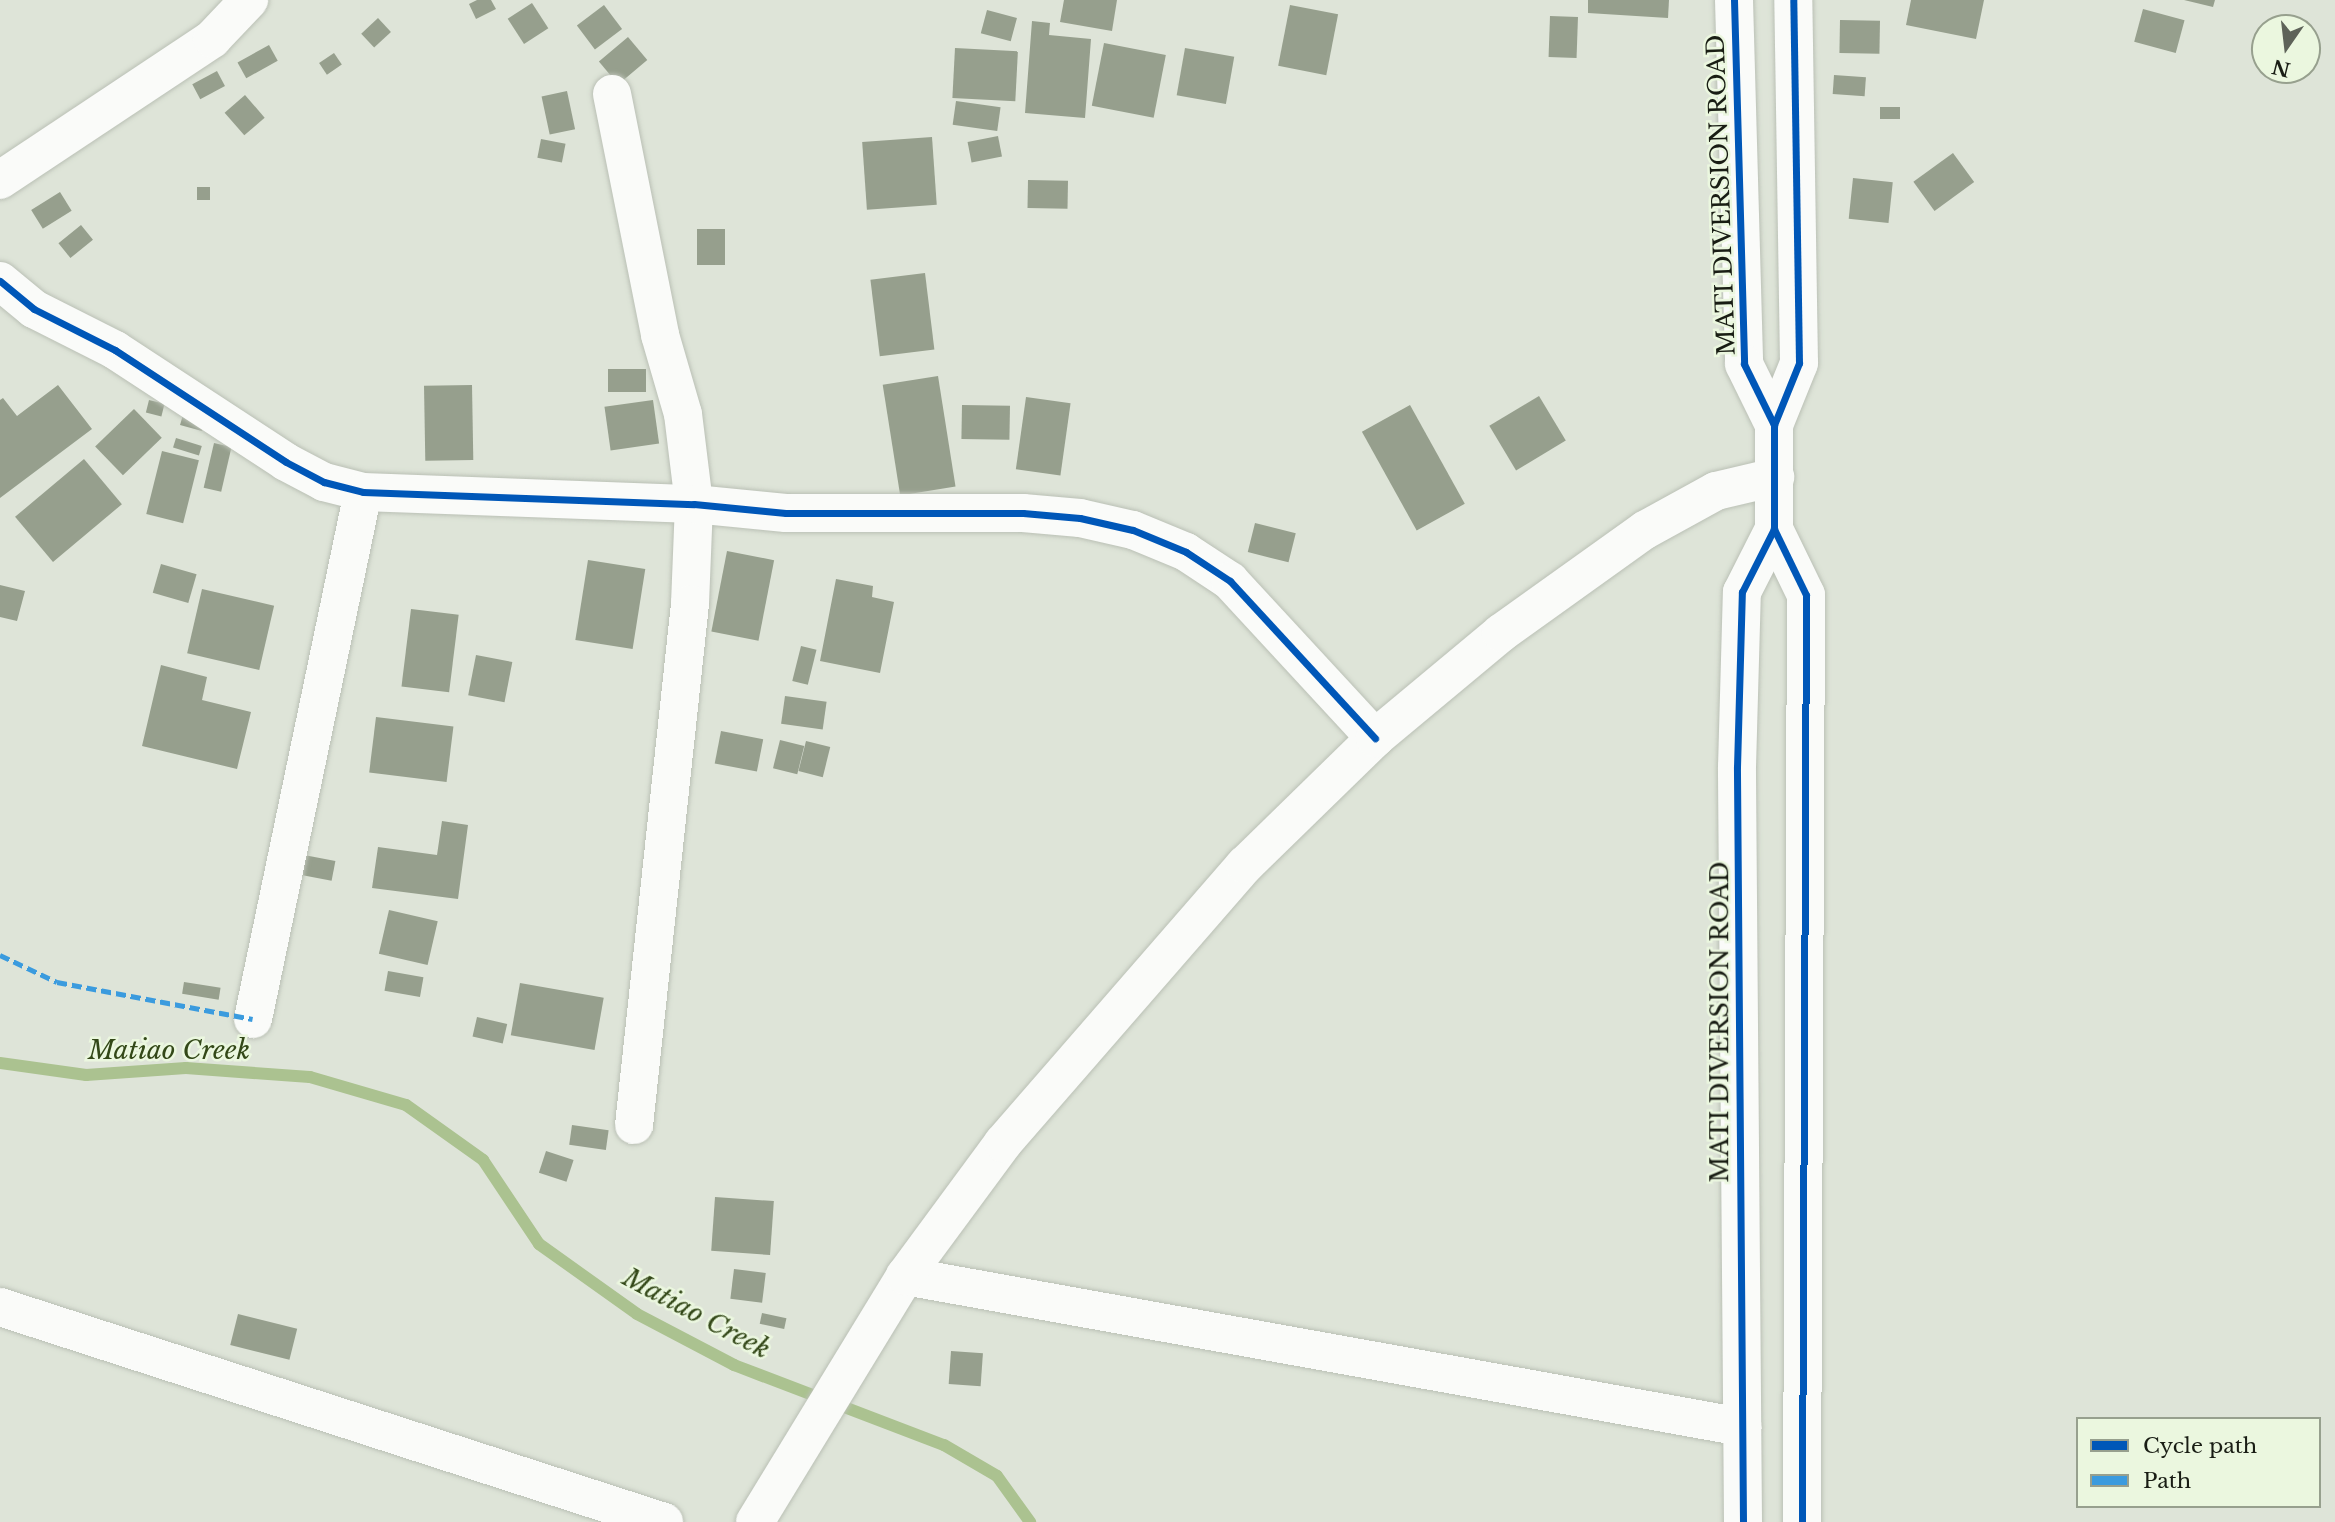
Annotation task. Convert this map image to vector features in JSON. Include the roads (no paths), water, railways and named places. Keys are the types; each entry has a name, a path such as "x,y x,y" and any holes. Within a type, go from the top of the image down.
{"main road":[{"path":"0,180 212,39 249,0"},
{"name":"MATI DIVERSION ROAD","path":"1734,0 1744,364 1774,425"},
{"name":"MATI DIVERSION ROAD","path":"1743,1522 1737,766 1742,592 1774,529 1774,425 1799,363 1793,0"},
{"path":"612,94 660,335 683,414 694,503 690,604 634,1125"},
{"path":"0,281 34,309 115,349 286,462 324,482 363,492 694,503 786,513 1023,513 1080,518 1133,530 1186,552 1230,580 1375,738"},
{"path":"755,1522 842,1373 905,1276 1003,1143 1245,865 1375,738 1501,633 1645,530 1716,491 1775,477"},
{"path":"253,1019 363,492"},
{"name":"MATI DIVERSION ROAD","path":"1774,529 1806,595 1802,1522"},
{"path":"905,1276 1742,1427"},
{"path":"0,1307 664,1522"}],"waterway":[{"name":"Matiao Creek","path":"0,1063 86,1075 186,1068 310,1077 406,1105 483,1160 539,1244 637,1314 734,1365 944,1445 997,1476 1030,1522"}]}
